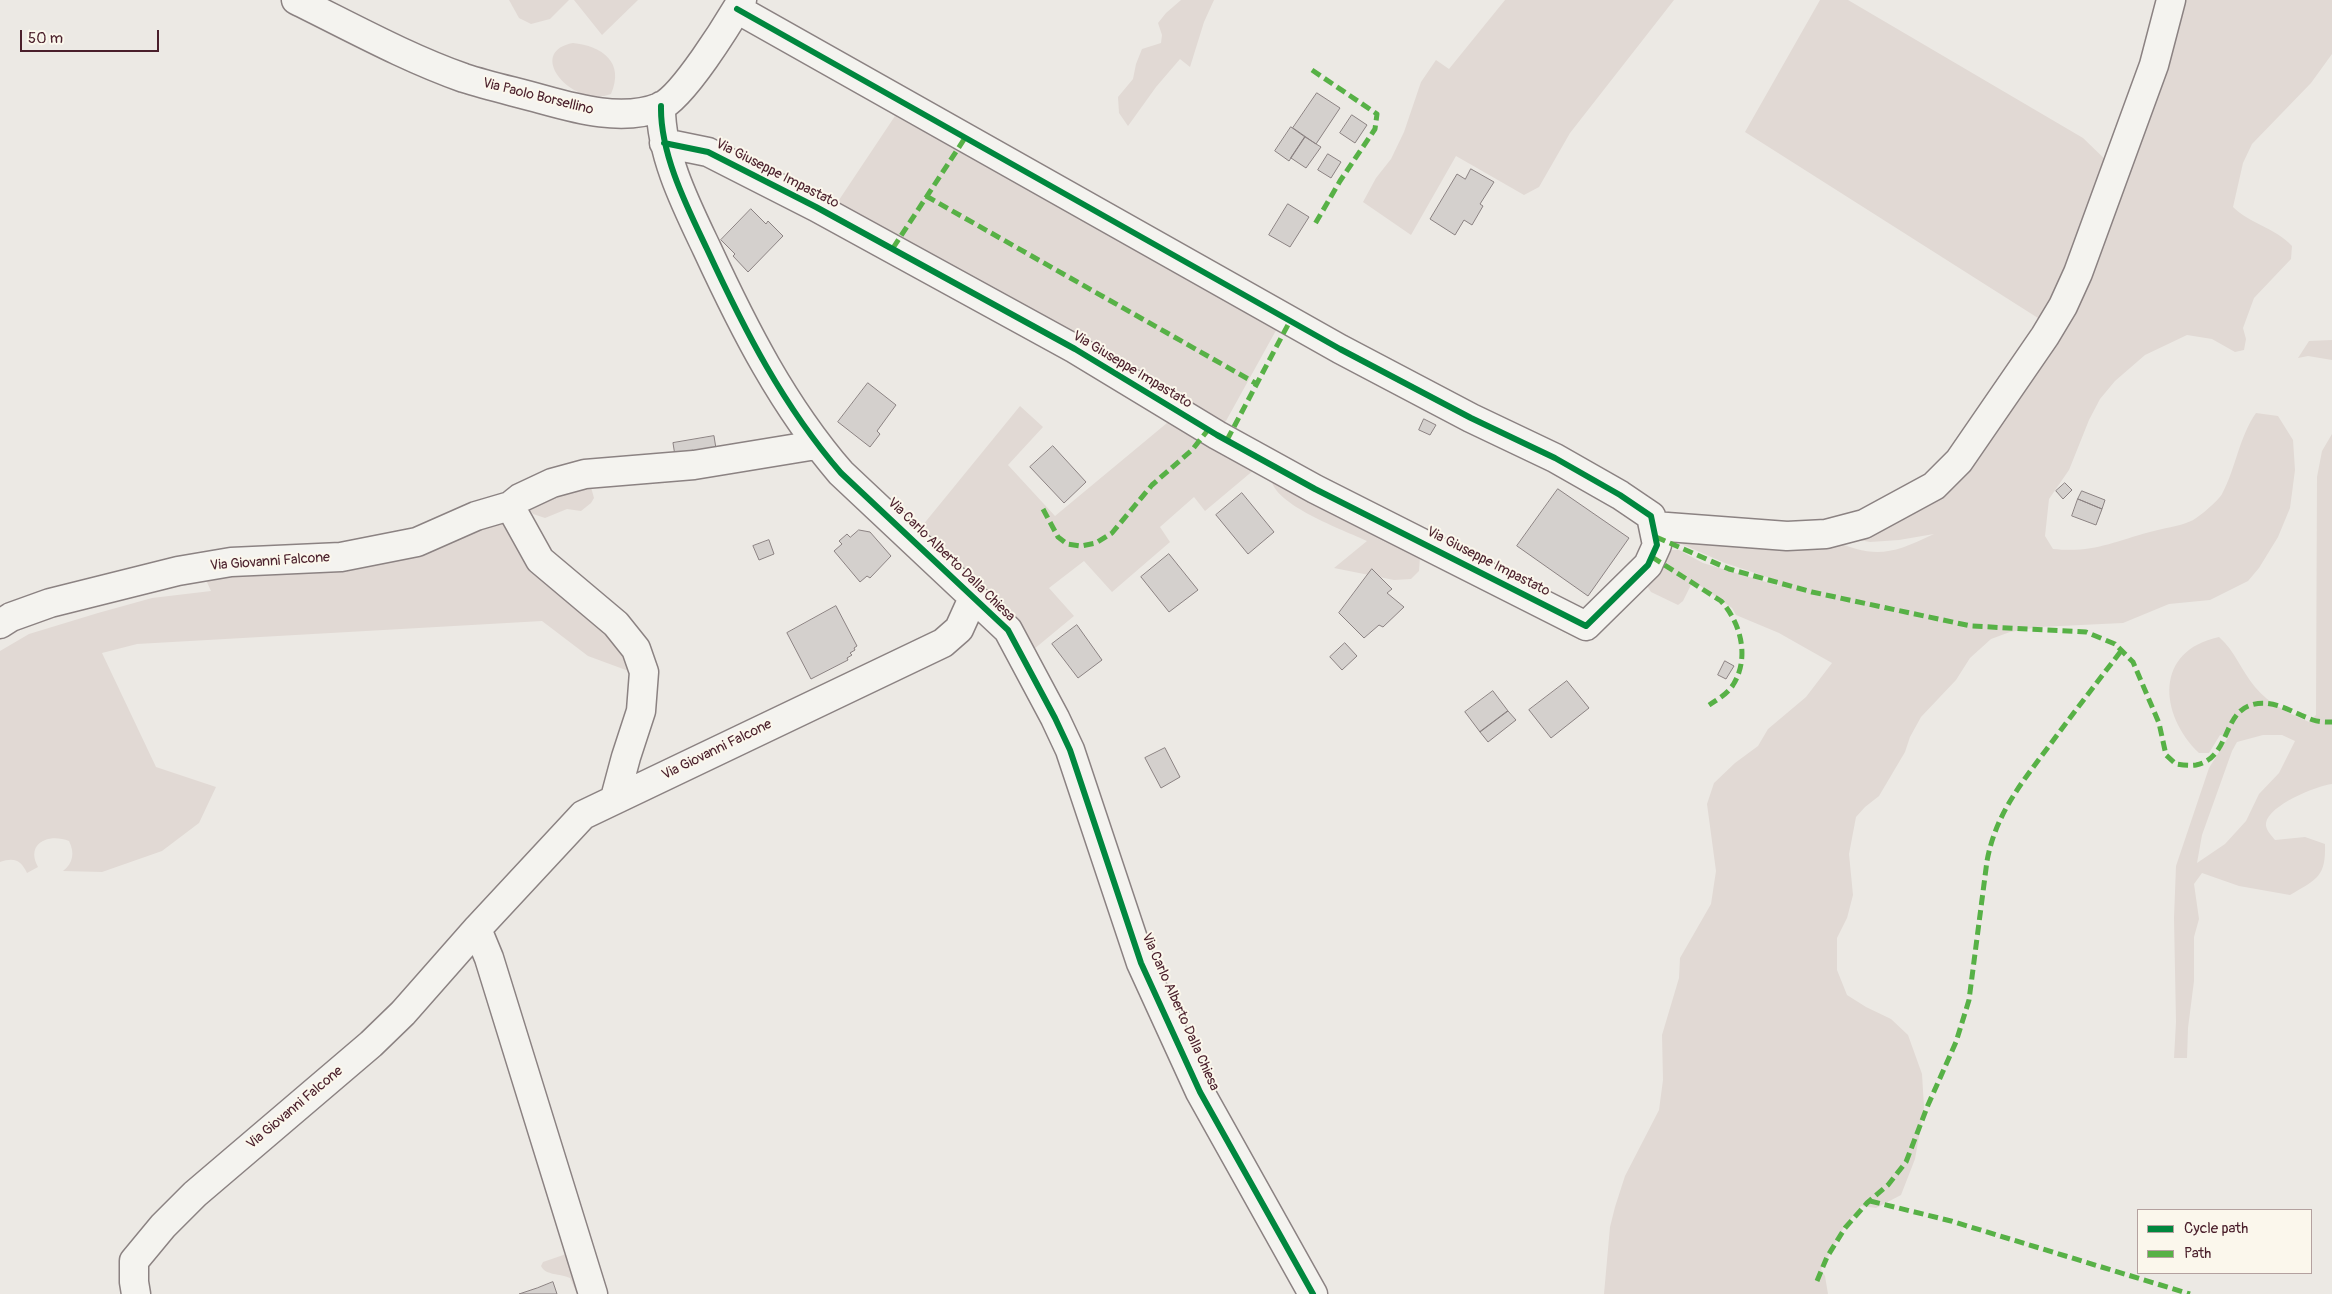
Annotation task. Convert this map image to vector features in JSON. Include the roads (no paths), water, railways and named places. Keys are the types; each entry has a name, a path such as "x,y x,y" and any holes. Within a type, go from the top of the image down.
{"street":[{"name":"Via Paolo Borsellino","path":"296,0 404,52 464,78 571,107 601,113 629,112 661,106 681,89 740,4"},
{"path":"740,4 1340,349 1471,418 1554,458 1620,494 1651,516 1654,526 1787,536 1826,534 1864,524 1934,486 1959,461 2045,336 2063,306 2078,273 2154,65 2171,0"},
{"name":"Via Carlo Alberto Dalla Chiesa","path":"661,106 664,142 689,211 729,297 770,375 816,445 841,473 1008,630 1070,750 1141,963 1200,1092 1313,1294"},
{"name":"Via Giuseppe Impastato","path":"664,142 708,152 816,207 1075,349 1217,435 1315,489 1586,626 1648,565 1657,545 1654,526"},
{"path":"615,798 641,711 644,672 636,649 616,624 540,560 510,506 520,498 552,483 585,474 694,465 816,445"},
{"name":"Via Giovanni Falcone","path":"0,624 11,617 50,603 178,571 231,562 341,557 417,542 476,516 510,506"},
{"name":"Via Giovanni Falcone","path":"136,1294 134,1261 163,1226 195,1194 371,1044 403,1013 477,929 583,815 615,798 673,773 799,710 943,643 959,629 973,598"},
{"path":"477,929 489,958 593,1294"}]}
